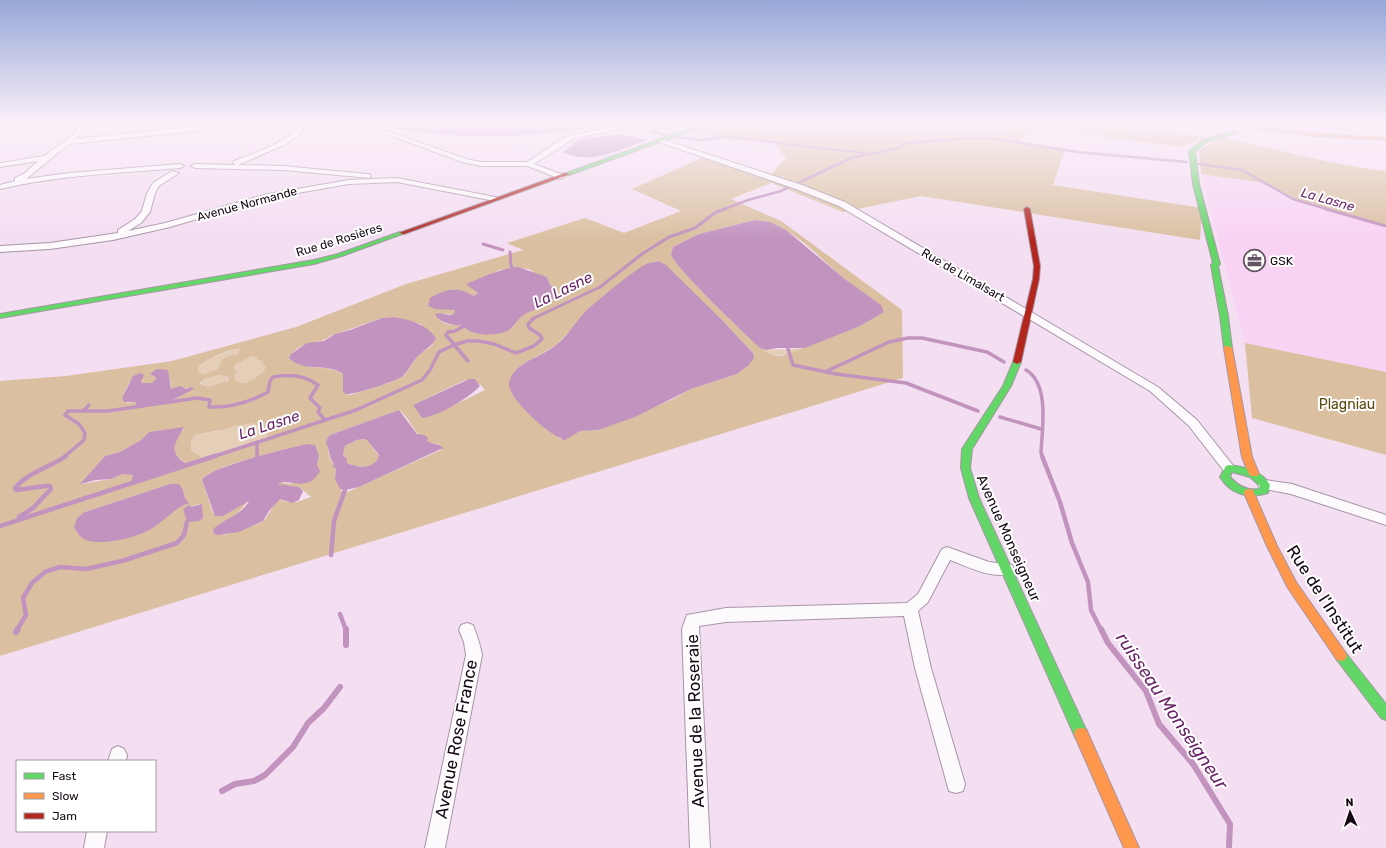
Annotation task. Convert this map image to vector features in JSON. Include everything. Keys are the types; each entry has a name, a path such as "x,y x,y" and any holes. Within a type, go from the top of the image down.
{"street":[{"path":"0,165 30,162"},
{"path":"3,186 28,175 42,162"},
{"path":"228,166 241,162"},
{"path":"467,162 481,164 529,164 560,177"},
{"path":"529,164 533,162"},
{"name":"Rue de Rosières","path":"0,316 120,294 314,262 603,162"},
{"name":"Rue de Limalsart","path":"722,162 799,187 842,204 1028,313 1162,394 1184,413 1204,437 1218,458 1229,468"},
{"path":"1193,162 1196,184 1217,264 1214,265 1216,283 1224,316 1224,326 1247,457 1254,474 1265,485 1292,489 1386,520"},
{"path":"3,186 69,176 154,168 183,171 228,166 321,171 390,180"},
{"path":"114,237 138,221 148,208 151,194 156,185 183,171"},
{"name":"Avenue Normande","path":"0,249 50,246 114,237 167,225 245,202 298,190 349,182 390,180 495,199"},
{"name":"Avenue Monseigneur","path":"1027,209 1037,266 1036,279 1016,366 1007,386 967,449 963,466 968,484 1132,848"},
{"path":"1254,474 1229,468 1225,474 1228,481 1237,489 1249,493 1256,494 1264,491 1265,485"},
{"name":"Rue de l'Institut","path":"1249,493 1272,546 1292,584 1341,656 1386,714"},
{"path":"956,784 923,668 910,610 923,598 947,553 988,568 1006,569"},
{"name":"Avenue de la Roseraie","path":"700,848 690,629 693,620 726,615 910,610"},
{"name":"Avenue Rose France","path":"435,848 474,655 472,642 467,630"},
{"path":"94,848 97,832"}],"shaded area":[{"path":"1201,174 1265,183 1305,203 1386,225 1386,372 1245,343"},
{"path":"755,220 770,222 786,230 846,280 881,305 884,312 860,326 805,348 777,348 766,350 760,348 696,286 671,254 673,247 699,234"},
{"path":"658,261 666,265 724,322 753,353 754,358 749,365 737,374 691,389 635,417 598,430 580,431 565,440 562,440 538,423 514,396 509,382 512,375 523,364 550,349 560,341 586,311 617,285 643,266"},
{"path":"518,267 547,277 550,285 555,288 558,296 519,318 508,331 495,334 472,332 464,326 444,322 435,315 438,313 449,315 454,314 455,310 435,309 428,306 430,298 441,292 457,290 474,296 478,293 466,284 498,271"},
{"path":"394,317 418,323 428,329 436,338 431,345 417,357 404,375 394,381 366,390 346,394 343,392 343,374 336,370 301,365 295,363 289,358 291,354 307,343 324,341 335,334 382,318"},
{"path":"760,348 775,350 805,348 792,353 777,355"},
{"path":"235,349 240,349 237,355 230,356 225,359 218,369 204,374 198,372 198,367 206,361"},
{"path":"252,356 259,358 262,361 266,367 264,371 245,383 237,381 234,376 236,374 234,369 235,365"},
{"path":"157,369 168,370 171,389 180,386 186,389 191,387 194,389 171,401 135,407 136,402 124,402 122,398 133,376 141,373 144,375 141,382 142,383 152,383 157,378 150,374"},
{"path":"220,375 229,377 226,382 220,385 208,387 199,382 206,378"},
{"path":"469,379 475,379 480,386 469,396 437,414 422,418 413,405"},
{"path":"399,410 417,434 424,435 428,438 427,441 440,445 443,448 359,487 345,490 340,489 335,479 336,468 333,467 334,464 326,443 330,435","holes":["357,440 367,440 379,455 377,460 370,465 361,467 347,463 347,459 343,455 345,446"]},
{"path":"253,423 265,430 268,438 202,460 199,455 191,452 191,440 195,435 234,425"},
{"path":"184,427 176,443 175,452 181,460 187,464 131,484 133,475 123,474 111,479 96,480 80,484 105,456 120,452 141,440 149,432"},
{"path":"307,444 315,445 319,456 317,465 320,471 315,478 303,484 282,482 278,484 299,487 303,491 299,500 292,503 280,499 269,511 263,521 239,532 218,535 214,534 213,529 217,525 238,513 249,501 223,516 215,516 202,480 207,475 218,469 233,464"},
{"path":"170,484 179,484 183,490 185,498 189,503 180,507 157,525 143,533 114,541 96,542 82,538 74,527 77,518 85,512"},
{"path":"202,504 203,518 199,521 187,522 183,509 189,505 191,507"}],"green space":[{"path":"694,162 717,162 771,174 783,162 1061,162 1053,185 1202,208 1200,240 921,196 843,212 771,183 731,199 781,221 902,310 903,378 0,656 0,381 66,376 172,361 296,327 406,284 523,250 507,243 585,218 624,233 681,211 632,189","holes":["755,220 768,222 780,227 804,243 851,284 876,302 884,311 860,326 782,356 773,355 762,349 753,341 684,272 671,254 673,247 699,234","658,261 724,322 753,353 749,365 737,374 691,389 671,400 598,430 580,431 562,440 526,411 509,385 520,366 555,346 605,295 649,263","513,268 529,269 536,274 547,277 550,285 555,288 557,296 525,313 512,328 491,334 464,326 446,324 438,319 445,314 454,314 456,311 453,308 445,309 436,295 455,292 474,296 478,293 474,290 473,281 485,278 499,270","394,317 421,324 433,345 418,355 405,375 386,384 350,395 346,394 343,374 329,369 301,365 289,358 298,348 321,341 330,336 382,318","235,349 240,349 237,355 226,357 218,369 204,374 198,372 198,367 201,364 211,358","252,356 257,357 257,359 262,361 263,365 266,367 264,371 255,378 245,383 236,381 234,376 237,372 234,369 235,365","150,374 170,379 171,389 191,387 192,390 171,401 136,405 136,402 127,403 122,398 130,381 143,379 141,382 142,384 152,383 158,378","220,375 229,377 228,381 208,387 199,383 206,378","465,380 480,384 485,390 442,411 413,405","399,410 404,414 425,441 438,444 441,450 343,494 335,479 336,468 330,459 328,451 330,435","253,423 265,430 268,438 202,460 199,455 191,451 191,440 195,435 230,428 235,425","184,428 175,442 174,454 187,464 131,483 133,475 123,474 111,479 81,484 105,456 120,452 141,440 149,432","289,448 319,456 317,465 291,484 280,482 278,485 299,487 311,497 297,502 286,502 280,499 275,503 267,517 262,522 224,535 218,525 237,514 249,500 223,516 213,513 202,480 207,475 228,465","170,484 183,490 185,498 183,501 150,529 129,537 103,541 85,512","199,504 202,514 196,520 187,522 186,518 191,507"]},
{"path":"1200,162 1327,162 1386,171 1386,225 1305,203 1265,183 1201,174"},
{"name":"Plagniau","path":"1245,343 1386,372 1386,455 1252,418"},
{"path":"357,440 367,440 379,456 377,461 370,466 365,467 347,463 347,459 343,455 345,446"}],"waterway":[{"name":"La Lasne","path":"722,210 748,200 781,191 843,162"},
{"name":"La Lasne","path":"1182,162 1187,162"},
{"name":"La Lasne","path":"1199,164 1242,170 1293,199 1330,210"},
{"name":"La Lasne","path":"1326,209 1386,226"},
{"name":"La Lasne","path":"534,318 600,287 642,254 669,237 695,228 716,212 722,210"},
{"path":"483,244 503,250"},
{"path":"510,252 511,266 513,268"},
{"name":"La Lasne","path":"454,345 467,341 479,341 494,344 516,353 534,346 542,339 540,335 529,328 528,324 534,318"},
{"path":"454,345 446,335 448,332 455,331 464,326"},
{"name":"ruisseau Monseigneur","path":"827,371 889,342 908,338 922,338 987,352 1004,362"},
{"name":"La Lasne","path":"257,442 356,410 422,380 430,370 439,352 454,345"},
{"path":"454,345 468,361"},
{"name":"ruisseau Monseigneur","path":"788,349 793,365 836,374 906,383 978,411"},
{"name":"ruisseau Monseigneur","path":"1026,370 1034,377 1042,396 1043,420 1041,453 1043,457"},
{"path":"83,411 108,411 197,398 210,400 209,407 232,405 254,399 268,392 270,381 273,377 297,376 308,379 318,385 310,398 320,408 318,412 325,420"},
{"path":"83,411 89,405"},
{"path":"64,457 84,440 85,433 79,424 65,415 68,411 83,411"},
{"name":"ruisseau Monseigneur","path":"1000,417 1041,429"},
{"name":"La Lasne","path":"212,457 257,442"},
{"path":"257,442 257,458"},
{"path":"19,517 33,508 51,489 50,486 16,490 15,488 32,474 66,456"},
{"name":"La Lasne","path":"0,526 215,456"},
{"name":"ruisseau Monseigneur","path":"1042,456 1060,502 1072,543 1088,582 1091,610 1101,630"},
{"path":"331,555 334,521 345,490"},
{"path":"17,630 26,615 23,598 32,583 45,572 60,567 86,569 122,561 177,543 184,535 187,522"},
{"path":"340,614 346,630"},
{"name":"ruisseau Monseigneur","path":"1101,629 1108,643 1146,691 1159,724 1193,764 1230,824 1229,848"},
{"path":"346,630 346,645"},
{"path":"222,791 235,784 254,781 265,775 293,747 308,723 324,708 340,687"}],"traffic: fast":[{"path":"567,174 602,162"},
{"path":"1193,162 1196,184 1217,264 1214,265 1224,316 1228,348"},
{"path":"0,316 314,262 340,255 402,233"},
{"path":"1017,362 1007,386 967,449 965,462 966,474 974,498 1081,734"},
{"path":"1229,468 1244,471 1258,477 1265,485 1264,491 1258,493 1247,493 1237,489 1225,477 1229,468"},
{"path":"1341,656 1386,714"}],"traffic: slow":[{"path":"1228,348 1247,457 1254,474"},
{"path":"1249,493 1272,546 1292,585 1341,656"},
{"path":"1081,734 1132,848"}],"traffic: jam":[{"path":"402,233 567,174"},
{"path":"1017,362 1036,279 1037,266 1027,209"}],"place":[{"name":"GSK","path":"1254,261"}]}
